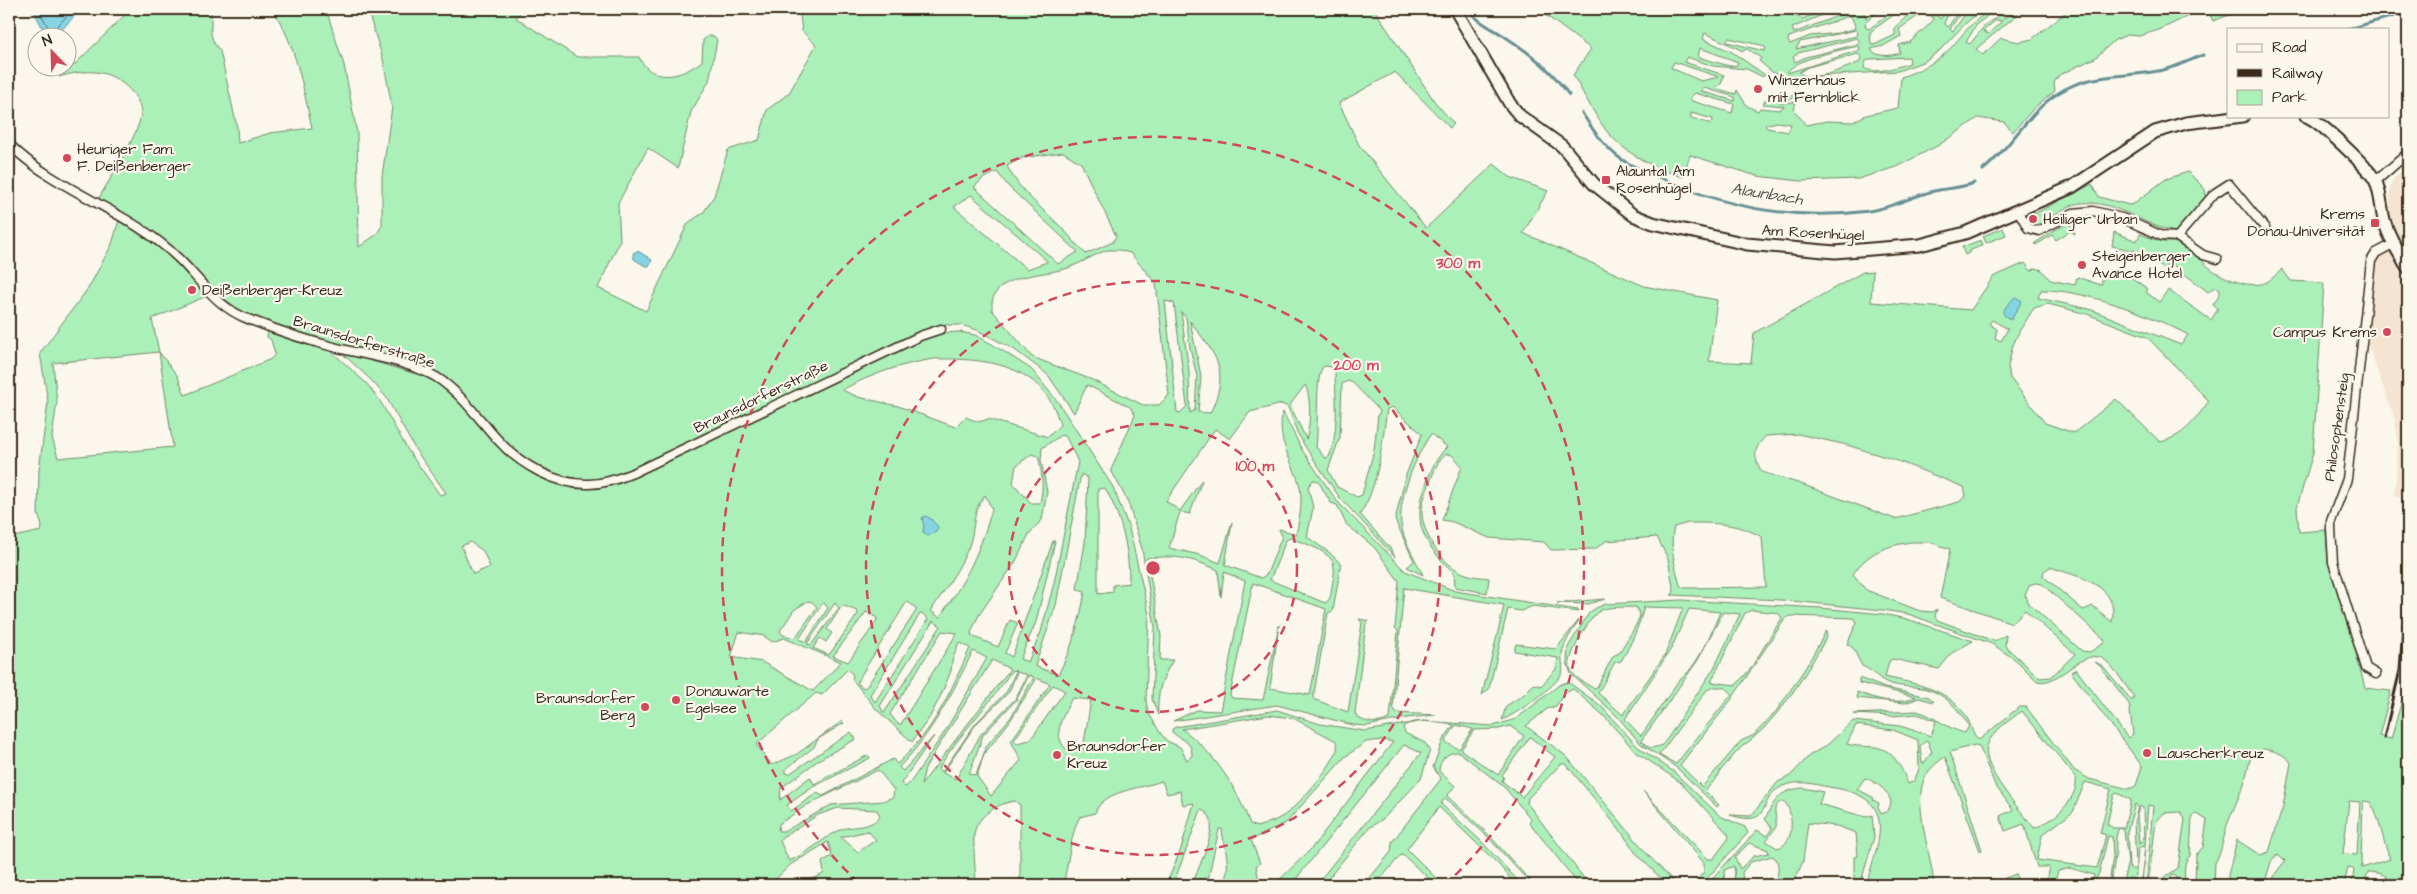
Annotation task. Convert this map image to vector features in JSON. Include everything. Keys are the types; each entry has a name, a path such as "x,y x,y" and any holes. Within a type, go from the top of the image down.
{"street":[{"name":"Am Rosenhügel","path":"1455,9 1510,104 1520,116 1562,146 1610,199 1633,215 1653,223 1747,244 1835,252 1892,248 1937,242 2019,212 2089,178 2142,139 2155,132 2186,123 2227,118"},
{"path":"2310,118 2319,122 2376,181 2384,220 2394,244 2408,268"},
{"name":"Braunsdorferstraße","path":"9,144 30,162 148,235 177,257 212,296 231,311 246,319 292,335 405,366 435,377 477,415 498,440 518,459 542,473 566,481 596,484 610,482 633,473 920,336 941,329"},
{"path":"2376,181 2408,152"},
{"path":"2177,237 2215,193 2229,184 2265,228"},
{"path":"2019,212 2025,224 2033,230 2045,229 2074,213 2092,211 2122,218 2162,236 2177,237 2203,255 2217,259"},
{"name":"Philosophensteig","path":"2376,674 2366,668 2332,562 2331,521 2347,479 2371,261 2376,253 2394,244"}],"shaded area":[{"name":"Campus Krems","path":"2408,165 2408,500 2395,495 2398,439 2395,419 2365,337 2374,262 2379,256 2403,245 2390,217 2390,187 2393,179"},
{"path":"2408,653 2408,737 2404,732 2404,693"}],"green space":[{"path":"131,9 214,9 211,14 211,34 214,43 220,51 237,127 238,143 270,133 312,128 293,51 272,9 326,9 344,65 357,133 359,247 377,234 382,225 382,176 392,107 383,59 367,9 523,9 516,18 577,57 639,57 651,71 659,75 668,76 685,71 702,61 703,40 708,36 714,36 717,40 709,81 691,112 678,168 648,148 618,203 620,240 598,288 646,311 688,223 703,213 714,196 728,150 759,140 767,110 789,93 816,45 802,31 799,9 1374,9 1435,102 1454,124 1450,128 1395,72 1339,103 1359,145 1426,228 1494,164 1510,177 1548,191 1523,233 1644,286 1717,300 1709,361 1751,363 1754,333 1863,272 1873,271 1871,302 1971,310 1993,277 2025,263 2031,271 2036,268 2042,270 2050,280 2075,285 2077,277 2101,285 2104,270 2128,275 2148,289 2146,292 2159,302 2168,290 2211,320 2218,309 2213,305 2220,294 2220,289 2215,287 2208,292 2169,262 2164,269 2140,252 2112,246 2114,232 2137,241 2140,234 2162,242 2175,242 2188,251 2194,251 2216,272 2245,284 2253,285 2267,282 2282,269 2291,281 2324,283 2313,453 2297,507 2299,532 2326,530 2328,562 2341,595 2365,688 2391,691 2379,736 2391,739 2404,693 2404,731 2408,737 2408,885 2390,885 2387,878 2382,874 2368,872 2364,885 2352,885 2354,869 2348,868 2344,885 2271,885 2275,874 2285,861 2278,854 2271,862 2264,885 2228,885 2228,875 2237,840 2260,855 2269,852 2283,806 2291,763 2274,751 2263,749 2251,756 2244,784 2227,825 2220,853 2215,863 2214,885 2195,885 2196,855 2203,847 2207,820 2196,814 2192,816 2190,856 2184,869 2185,885 2180,885 2177,877 2173,875 2170,885 2163,885 2165,877 2178,868 2185,819 2181,812 2164,813 2156,822 2148,885 2146,885 2153,806 2148,805 2145,849 2142,846 2138,849 2135,885 2133,879 2129,878 2126,885 2122,885 2128,862 2124,831 2119,828 2109,885 2113,856 2112,837 2108,836 2099,873 2093,885 2091,885 2094,875 2070,868 2058,871 2054,885 2045,885 2049,867 2037,867 2024,824 2005,831 2000,816 2013,810 1995,785 1979,746 1975,745 1950,752 1982,850 1980,851 1945,757 1935,764 1928,773 1921,790 1924,831 1934,885 1866,885 1876,852 1879,823 1876,811 1869,801 1855,793 1812,784 1789,784 1771,795 1760,814 1754,818 1730,815 1751,816 1778,782 1790,776 1810,755 1827,745 1853,721 1900,726 1931,736 1936,721 1917,714 1892,716 1854,714 1917,711 1952,729 1965,733 1969,726 1955,707 1937,693 1922,688 1887,683 1862,666 1853,648 1847,644 1857,622 1854,618 1790,616 1785,619 1731,700 1680,765 1702,787 1741,741 1754,735 1777,710 1806,667 1826,631 1827,636 1799,684 1764,728 1738,751 1705,791 1719,805 1717,807 1677,768 1641,744 1615,714 1571,674 1567,662 1568,647 1589,613 1606,604 1681,600 1820,608 1883,614 1907,619 1973,641 1952,653 1939,669 1893,659 1889,661 1885,677 1928,688 1947,697 1964,713 1979,740 2019,707 2026,707 2074,770 2089,779 2129,789 2136,786 2142,766 2071,672 2076,669 2128,738 2133,734 2129,704 2101,667 2095,662 2103,666 2132,701 2134,697 2113,668 2105,660 2097,657 2089,658 2080,661 2054,678 2037,681 2016,660 1992,644 1908,614 1781,600 1671,595 1674,592 1668,559 1657,537 1606,541 1595,549 1551,550 1544,542 1489,538 1453,522 1442,520 1462,466 1452,455 1447,454 1436,466 1424,498 1422,517 1425,527 1429,538 1449,564 1466,574 1489,578 1487,593 1455,587 1454,573 1428,544 1421,523 1420,512 1426,484 1434,464 1447,447 1431,434 1413,467 1401,507 1402,529 1423,575 1407,567 1414,561 1395,520 1406,475 1422,434 1392,407 1387,409 1376,478 1372,491 1360,514 1390,548 1395,557 1340,498 1306,448 1297,432 1288,407 1282,404 1250,412 1230,439 1215,429 1166,501 1180,511 1202,480 1190,514 1180,512 1169,548 1200,555 1220,563 1232,522 1225,565 1261,578 1267,574 1282,536 1279,529 1296,534 1301,507 1300,487 1281,430 1283,412 1302,450 1337,501 1405,571 1455,591 1578,610 1579,612 1533,606 1521,611 1508,609 1489,689 1482,695 1504,605 1404,588 1393,707 1396,713 1436,715 1407,718 1367,726 1353,725 1277,705 1173,721 1197,710 1220,711 1245,581 1224,572 1221,597 1218,570 1184,558 1147,558 1161,636 1160,660 1173,660 1161,686 1158,700 1158,715 1152,699 1155,627 1142,549 1128,502 1111,470 1135,415 1130,407 1087,385 1074,413 1048,375 1015,350 977,330 961,325 939,325 942,333 960,332 975,335 1031,369 1058,402 1113,487 1129,528 1149,614 1146,700 1148,712 1161,734 1167,741 1180,747 1187,760 1192,756 1192,751 1185,741 1172,732 1172,729 1277,710 1320,724 1365,731 1409,724 1403,727 1405,733 1425,743 1430,750 1421,779 1384,818 1369,828 1323,885 1316,885 1421,753 1404,745 1291,885 1274,885 1311,849 1393,742 1382,740 1366,742 1345,757 1286,823 1251,840 1260,863 1256,866 1260,885 1222,885 1227,871 1227,858 1222,829 1219,829 1209,876 1205,885 1192,885 1208,844 1211,827 1210,817 1201,810 1173,885 1166,885 1181,849 1194,803 1183,805 1180,791 1167,794 1162,781 1123,791 1106,799 1099,805 1095,813 1080,817 1072,839 1063,885 1020,885 1020,805 1015,801 991,810 977,824 974,841 976,885 796,885 824,873 822,862 832,856 828,842 790,865 770,885 9,885 9,538 41,531 42,526 38,514 39,470 48,402 40,353 89,287 112,244 119,220 175,259 207,296 152,319 159,352 177,375 185,395 271,359 275,354 271,340 267,337 268,330 330,350 367,384 380,401 409,452 440,495 446,493 415,449 386,397 344,355 345,353 423,376 433,380 455,398 459,392 448,382 246,316 225,302 188,262 169,245 150,231 98,200 135,133 141,114 134,94 126,86 111,76 89,72 78,73 78,61","holes":["1063,152 1081,163 1116,236 1113,242 1086,254 1018,184 1007,166 1022,158","997,172 1009,187 1078,252 1058,264 974,187 984,178","971,195 1047,261 1027,269 954,207","1107,250 1119,250 1130,253 1156,283 1169,395 1159,405 1143,405 1090,379 1032,357 992,310 993,298 999,289 1008,283 1019,278 1068,268","2041,290 2076,294 2156,319 2188,335 2181,345 2089,309 2038,298","1165,301 1174,303 1187,406 1180,413 1177,412","2048,304 2087,314 2147,337 2209,401 2183,432 2160,442 2116,399 2074,433 2045,423 2010,378 2008,366 2013,345 2034,308","1181,312 1186,318 1190,348 1197,376 1195,410 1190,413 1189,372","1992,320 2008,329 2001,341 1995,338 1997,329 1989,324","1190,321 1207,344 1218,364 1220,374 1216,398 1210,413 1198,412 1201,376","159,352 173,447 58,458 52,437 57,402 53,363","934,359 954,359 993,363 1011,369 1027,377 1041,389 1052,405 1060,425 1048,437 988,419 979,422 965,417 955,427 898,406 858,397 842,390 876,374","1324,366 1333,367 1335,373 1336,426 1329,457 1325,458 1316,447 1318,391 1321,371","1348,381 1353,383 1380,411 1374,450 1362,495 1357,497 1337,487 1328,470 1340,437 1342,384","1305,385 1309,403 1306,439 1290,405","1798,434 1847,445 1895,460 1964,487 1966,496 1959,502 1895,519 1801,484 1762,472 1757,462 1756,453 1766,436","1061,435 1066,437 1078,462 1054,583 1041,632 1028,662 1020,659 1036,622 1055,541 1053,541 1012,657 1005,653 1018,623 1010,620 998,647 972,636 971,632 979,615 1016,561 1029,534 1042,520 1047,492 1041,460 1042,448","1032,454 1038,456 1041,473 1042,491 1040,503 1031,503 1013,483 1016,466","1081,474 1088,478 1085,543 1077,589 1085,591 1078,624 1058,675 1035,666 1056,605","1313,480 1318,481 1331,503 1337,505 1346,524 1374,547 1399,581 1395,628 1398,631 1390,718 1381,722 1367,722 1355,714 1366,623 1369,621 1359,619 1362,623 1348,712 1313,699 1328,613 1333,611 1341,564 1330,553 1307,537 1313,508 1308,487","1105,488 1120,522 1126,546 1129,583 1113,585 1113,592 1098,594 1098,489","985,495 992,509 983,538 957,592 939,617 931,611 965,555 971,539 976,514","1688,523 1735,526 1753,532 1762,537 1766,587 1683,588 1680,585 1672,549 1674,527","1290,538 1309,545 1329,556 1334,567 1334,574 1331,594 1325,603 1270,580 1286,540","470,542 483,551 490,567 473,574 461,546","1911,542 1929,542 1950,549 1940,598 2012,623 2025,610 2075,654 2051,677 2040,678 2005,646 2006,635 1994,641 1937,620 1935,616 1937,609 1933,612 1920,611 1866,590 1853,574 1865,560 1878,551","2050,567 2094,584 2110,599 2113,609 2112,622 2093,606 2083,610 2043,576 2044,571","1253,583 1326,609 1310,695 1270,688 1279,625 1263,700 1232,698 1230,695","2035,583 2042,584 2104,639 2104,643 2090,652 2082,651 2027,602 2025,595 2030,585","808,601 812,602 817,607 795,638 783,635 780,631 794,610","908,602 916,608 916,611 864,688 858,684 858,680","824,603 828,608 806,642 799,639 822,604","835,603 839,608 811,645 807,644","844,606 857,611 858,614 829,655 813,648 820,638 826,642 832,633 827,629 841,607","1636,607 1640,616 1635,627 1619,653 1613,656 1597,687 1593,688 1574,675 1570,668 1571,656 1579,639 1594,616 1602,610 1611,608","1644,607 1683,608 1665,655 1623,715 1598,693 1615,662 1621,661 1637,628","1689,609 1720,612 1697,659 1679,680 1641,736 1625,719 1671,649","1752,610 1778,613 1782,618 1751,668 1736,685 1711,682 1745,613","866,612 876,617 877,621 848,662 833,656","1723,612 1740,614 1714,668 1661,746 1650,748 1641,741 1698,660","920,614 923,614 928,619 875,702 870,695","933,621 941,626 884,713 880,706","942,631 957,633 901,724 898,724 890,714","739,632 764,636 772,642 784,638 841,662 813,691 762,662 731,657","959,642 970,648 948,695 922,738 897,764 893,759 823,796 817,793 791,811 787,805 813,787 870,758 868,755 814,784 810,777 780,800 781,788 820,759 856,739 851,732 789,774 786,773 786,769 814,747 818,739 844,723 842,721 797,754 772,765 757,746 758,743 816,693 822,695 848,669 853,675 852,679 876,709 912,742 930,717 951,671 952,661","973,651 987,658 944,733 910,783 905,787 901,783 934,736 903,771 899,767 932,726","992,660 1010,669 921,785 925,768","1012,670 1016,671 1007,691 976,723 942,772 938,769 946,756","1017,672 1027,675 1016,698 981,734 956,779 943,773 976,724 1009,692","1029,675 1034,677 1011,717 987,745 976,775 969,774 983,735 1017,699","1037,678 1050,684 1011,741 1021,760 991,796 977,776 984,754 1010,721","1053,685 1065,691 1030,740 1017,743 1014,740","1714,687 1722,687 1732,694 1676,764 1659,755 1707,690","1072,698 1091,700 1083,749 1066,749 1059,737 1059,730","2022,711 2076,778 2076,786 2069,802 2056,816 2034,828 2003,789 1990,766 1987,755 1989,741 2007,722","1268,715 1293,718 1336,741 1337,746 1333,759 1327,768 1289,812 1274,821 1257,827 1250,824 1231,784 1214,760 1194,738 1182,729","1856,725 1893,730 1918,740 1919,769 1914,781 1908,784 1896,761 1882,749 1847,744","1927,740 1932,752 1922,763 1920,746","878,770 894,790 893,797 883,801 831,805 785,831 778,831 779,824 807,805","1865,778 1882,788 1887,793 1891,804 1882,814 1878,807 1879,803 1873,800 1874,798 1857,789","2085,782 2111,789 2100,833 2106,835 2097,868 2037,860 2042,835 2073,812","2117,793 2131,800 2124,828 2113,828 2107,824 2114,795","2349,801 2360,802 2357,855 2343,854","2363,801 2370,802 2374,809 2390,859 2362,868","2135,804 2138,807 2134,822 2136,867 2133,870 2129,867 2127,832","2140,806 2143,808 2144,838 2139,844 2137,814","838,808 877,810 880,816 871,823 840,830 789,861 780,841 783,837 818,815","868,831 876,840 858,852 841,837"]},
{"path":"1548,9 1811,9 1801,13 1799,17 1802,19 1828,9 1836,9 1792,28 1794,33 1855,9 1862,9 1866,18 1877,9 1881,9 1865,23 1866,28 1869,29 1896,9 1902,9 1870,32 1871,44 1874,45 1895,35 1895,27 1915,9 1934,9 1935,11 1940,9 1936,14 1940,19 1948,9 1951,9 1944,23 1948,27 1960,9 1963,9 1950,29 1953,31 1969,9 1983,9 1966,23 1939,51 1925,61 1898,71 1818,76 1838,71 1860,62 1861,57 1858,54 1808,67 1799,72 1804,76 1810,76 1786,78 1772,72 1759,61 1761,58 1747,49 1743,51 1705,33 1703,39 1732,52 1765,75 1763,77 1747,69 1713,66 1687,57 1684,62 1724,75 1721,84 1715,88 1736,94 1737,90 1747,106 1758,111 1760,108 1779,110 1784,106 1763,104 1767,98 1798,95 1797,98 1780,100 1780,103 1796,102 1794,110 1806,125 1827,121 1853,122 1866,115 1898,108 1901,77 1937,60 1949,50 1976,20 1993,10 2002,9 1998,11 2004,18 2024,9 1976,49 1983,55 2001,38 2019,42 2032,39 2070,9 2203,9 2159,30 2139,36 2127,35 2115,40 2095,58 2059,75 2054,83 2055,91 2035,107 2013,132 2004,122 1978,118 1939,145 1896,167 1858,179 1801,181 1757,176 1690,155 1683,177 1662,170 1630,153 1612,138 1605,129 1573,75 1591,49 1544,14","holes":["1925,11 1933,18 1933,21 1910,42 1899,45 1900,53 1880,55 1871,49 1883,46 1901,36 1899,29","1994,11 1999,16 1986,24 1970,44 1966,42 1977,24","1849,16 1852,18 1855,26 1854,29 1810,36 1790,44 1788,41 1789,37","1996,20 2002,21 1988,34 1983,31","1856,30 1857,36 1796,49 1800,42","1728,38 1761,45 1766,48 1764,51 1727,42","1857,38 1860,42 1806,57 1795,62 1793,57 1798,53","1859,46 1860,50 1787,73 1799,63 1831,52","1700,48 1738,62 1737,65 1729,66 1698,57","1909,57 1910,63 1893,68 1880,71 1864,68 1866,61 1870,59","1674,62 1719,77 1701,81 1671,68","1704,88 1735,97 1735,101 1700,91","1695,93 1734,104 1732,113 1692,101 1690,98","1691,113 1713,119 1712,124 1691,118","1777,122 1791,124 1788,132 1767,128 1765,125"]},
{"path":"2207,9 2245,9 2213,21"},
{"path":"2188,172 2205,189 2206,198 2177,232 2154,225 2119,210 2094,203 2081,203 2069,206 2037,225 2029,221 2028,217 2092,184 2099,197 2129,205 2166,179"},
{"path":"2069,221 2075,234 2070,231 2056,240 2052,235 2036,245 2035,243"},
{"path":"2003,228 2006,235 1986,243 1983,236"},
{"path":"1981,240 1983,245 1969,251 1965,255 1962,247"},
{"path":"1605,599 1588,604 1557,603"},
{"path":"1579,620 1563,650 1563,671 1559,679 1535,699 1502,720 1506,706 1523,695 1534,684 1541,686 1556,669 1558,658 1514,651 1516,644 1556,649"},
{"path":"1859,678 1885,688 1929,697 1934,702 1919,698 1905,703 1857,698 1857,692 1879,699 1894,701 1909,700 1916,697 1859,683"},
{"path":"1568,682 1600,705 1638,747 1674,772 1720,816 1745,827 1748,833 1701,885 1692,885 1704,872 1704,863 1643,791 1708,859 1713,859 1729,838 1728,834 1680,782 1636,752 1603,715 1573,689 1564,694 1556,706 1547,709 1526,726 1566,756 1649,856 1677,885 1667,885 1635,852 1623,834 1566,764 1561,764 1528,798 1527,803 1589,885 1579,885 1529,822 1531,819 1504,787 1459,752 1455,752 1445,757 1439,767 1439,771 1455,786 1447,796 1488,834 1534,885 1486,835 1445,798 1441,804 1481,841 1522,885 1516,885 1499,865 1439,807 1407,849 1443,885 1436,885 1401,855 1375,885 1364,885 1391,852 1392,842 1441,779 1433,767 1443,740 1454,725 1421,721 1493,726 1516,719 1559,685","holes":["1456,725 1473,729 1459,749 1445,742","1510,726 1524,736 1498,775 1461,750 1474,730 1499,729","1530,737 1555,757 1522,797 1502,781 1504,777 1502,775"]},
{"path":"1803,788 1823,792 1819,804 1866,817 1872,815 1874,837 1860,885 1854,885 1854,857 1858,856 1856,833 1837,826 1808,823 1803,861 1793,885 1774,885 1778,869 1776,859 1772,856 1751,862 1742,872 1743,885 1735,885 1734,866 1724,870 1725,885 1718,885 1720,882 1714,879 1706,885 1757,830 1767,836 1772,828 1765,819 1772,806 1783,794","holes":["1783,801 1789,809 1791,817 1790,832 1788,840 1784,845 1777,848 1766,841 1776,827 1776,806","1749,843 1768,850 1769,853 1754,856 1740,869 1735,857"]},
{"path":"2144,854 2142,885 2140,885"},
{"path":"2016,874 2019,885 2003,885 2005,878"}],"water":[{"path":"33,9 81,9 63,28 42,28"},
{"path":"638,251 652,260 649,266 645,266 634,259 633,253"},
{"path":"2015,297 2022,301 2011,320 2004,315 2003,310"},
{"path":"925,516 931,519 938,527 936,532 928,536 923,532 922,518"}],"waterway":[{"name":"Alaunbach","path":"1467,9 1480,21 1540,62 1569,95"},
{"name":"Alaunbach","path":"2352,28 2408,12"},
{"name":"Alaunbach","path":"1983,170 2003,151 2039,109 2060,92 2071,86 2093,79 2165,69 2203,55"},
{"name":"Alaunbach","path":"1582,113 1604,144 1621,159 1630,164 1709,197 1761,209 1815,214 1869,211 1926,193 1974,183"}],"railway":[{"path":"2384,738 2400,670 2408,556"}],"place":[{"name":"Winzerhaus mit Fernblick","path":"1758,89"},
{"name":"Heuriger Fam. F. Deißenberger","path":"67,158"},
{"name":"Alauntal Am Rosenhügel","path":"1606,180"},
{"name":"Heiliger Urban","path":"2033,219"},
{"name":"Krems Donau-Universität","path":"2375,223"},
{"name":"Steigenberger Avance Hotel","path":"2082,265"},
{"name":"Deißenberger-Kreuz","path":"192,290"},
{"name":"Campus Krems","path":"2387,332"},
{"name":"Donauwarte Egelsee","path":"676,700"},
{"name":"Braunsdorfer Berg","path":"645,707"},
{"name":"Lauscherkreuz","path":"2147,753"},
{"name":"Braunsdorfer Kreuz","path":"1057,755"}]}
